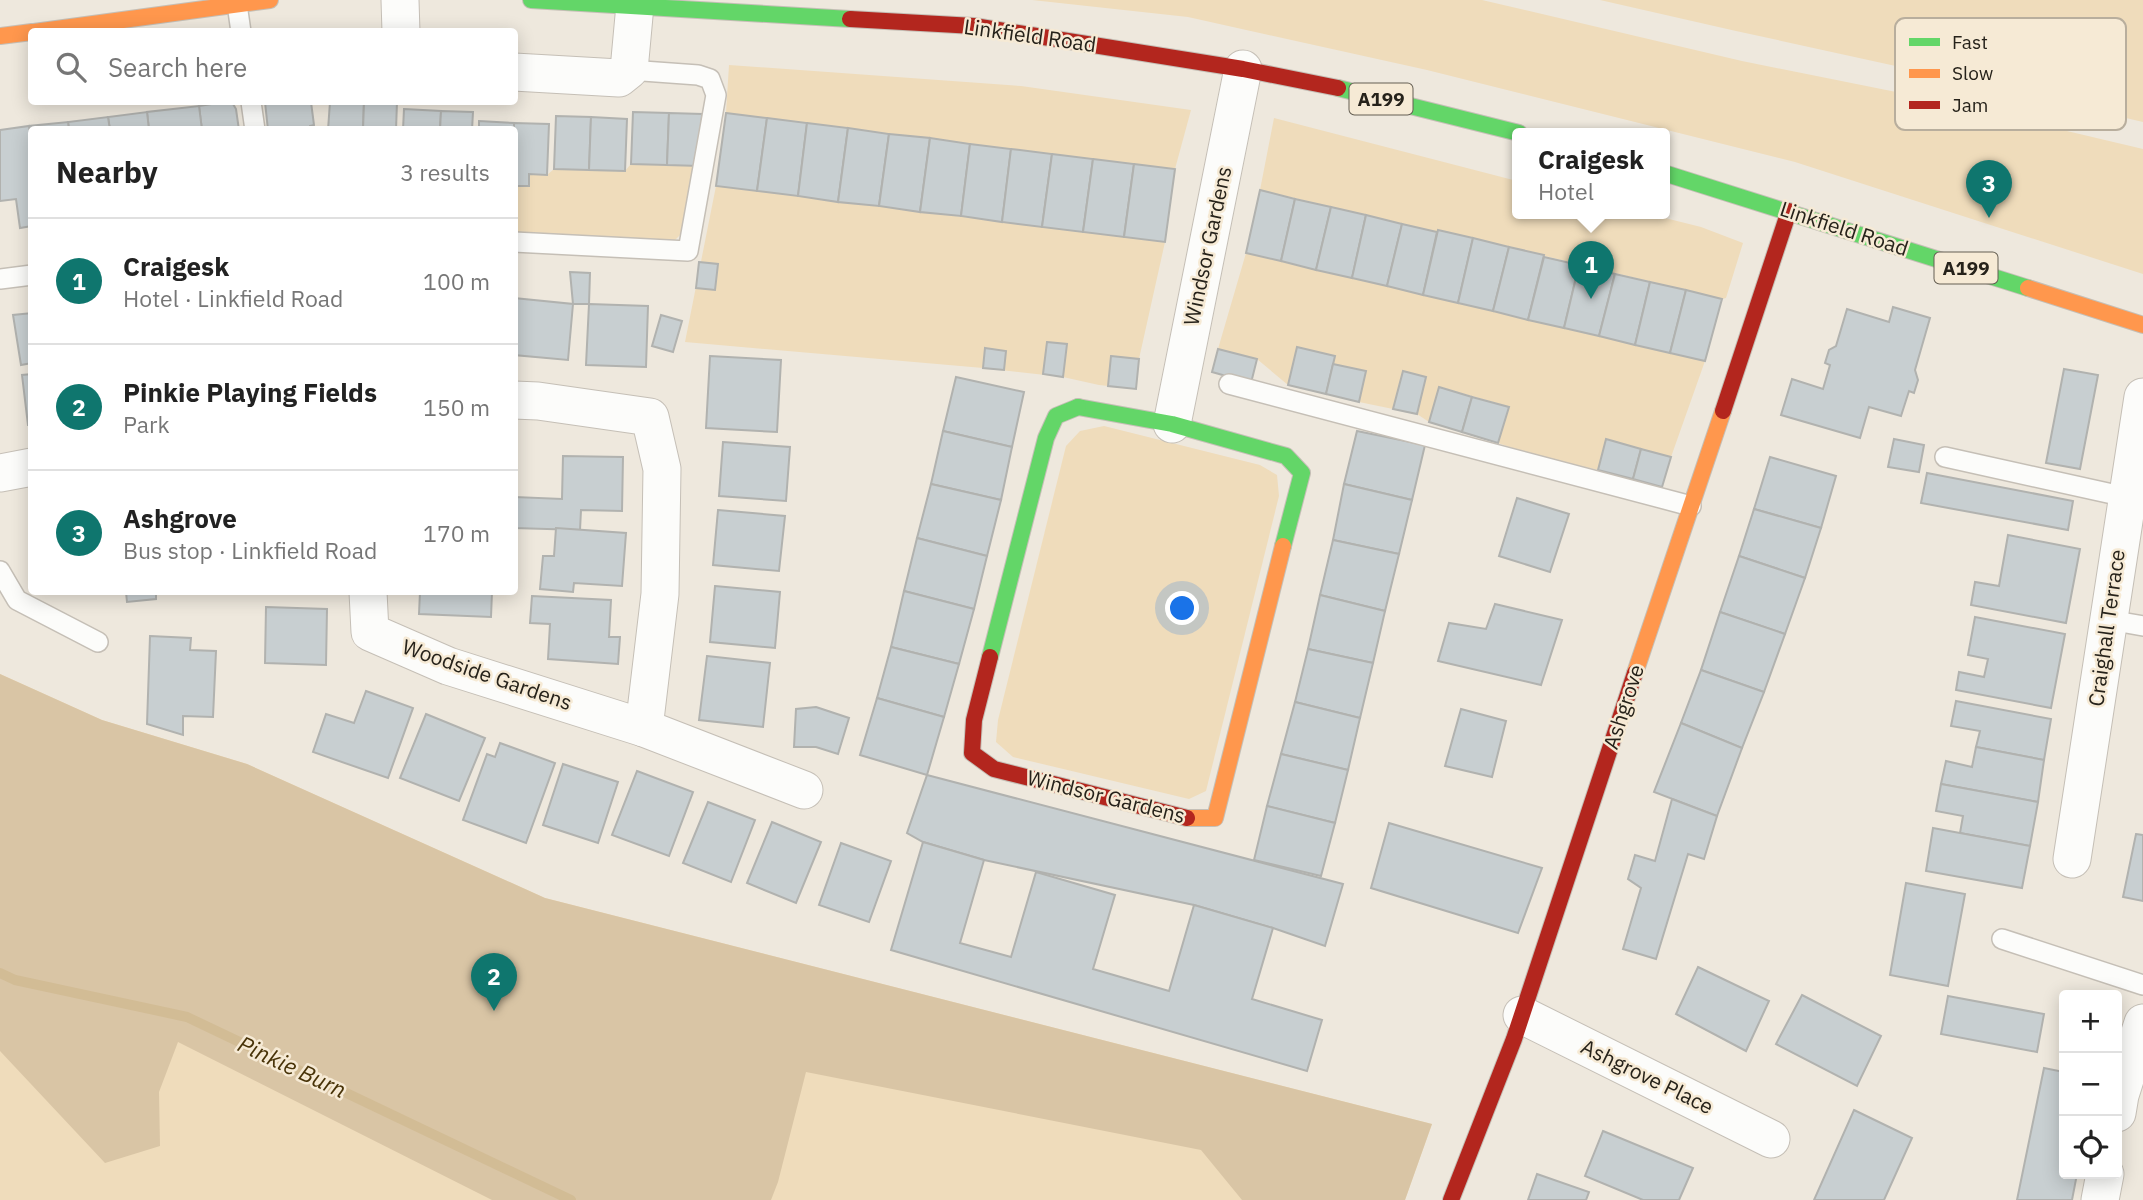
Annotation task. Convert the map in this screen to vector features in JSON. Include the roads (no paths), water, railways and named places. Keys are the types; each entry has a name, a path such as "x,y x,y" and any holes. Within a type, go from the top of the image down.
{"street":[{"path":"62,28 270,0"},
{"path":"400,0 401,28"},
{"name":"Linkfield Road","path":"531,0 974,26 1243,69 1339,88 1512,131"},
{"path":"518,72 619,78 629,70 635,5"},
{"path":"0,36 28,33"},
{"name":"Windsor Gardens","path":"1172,424 1243,69"},
{"name":"Linkfield Road","path":"1670,175 2143,325"},
{"name":"Ashgrove","path":"1451,1200 1522,1015 1789,211"},
{"name":"Craighall Terrace","path":"2072,859 2126,623 2126,497 2143,397"},
{"path":"518,400 650,417 662,469 660,594 644,728"},
{"name":"Windsor Gardens","path":"1078,407 1172,424 1286,456 1302,473 1215,818 1193,819 994,769 972,753 974,720 1046,438 1056,416 1078,407"},
{"path":"0,473 28,468"},
{"name":"Woodside Gardens","path":"368,595 370,632 448,666 644,728 804,790"},
{"name":"Ashgrove Place","path":"1522,1015 1772,1139"},
{"path":"2122,1089 2143,1023"},
{"path":"2100,1200 2104,1179"}],"lane":[{"path":"237,4 240,28"},
{"path":"518,242 688,251 716,95 709,79 698,75 629,70"},
{"path":"251,105 254,126"},
{"path":"0,279 28,276"},
{"path":"1229,384 1690,506"},
{"path":"1945,457 2126,497"},
{"path":"0,571 17,600 98,642"},
{"path":"2002,939 2143,985"}],"waterway":[{"name":"Pinkie Burn","path":"0,973 15,980 187,1017 571,1200"}],"place":[{"name":"Ashgrove","path":"1989,218"},
{"name":"Craigesk","path":"1591,299"},
{"name":"Pinkie Playing Fields","path":"494,1011"}]}
